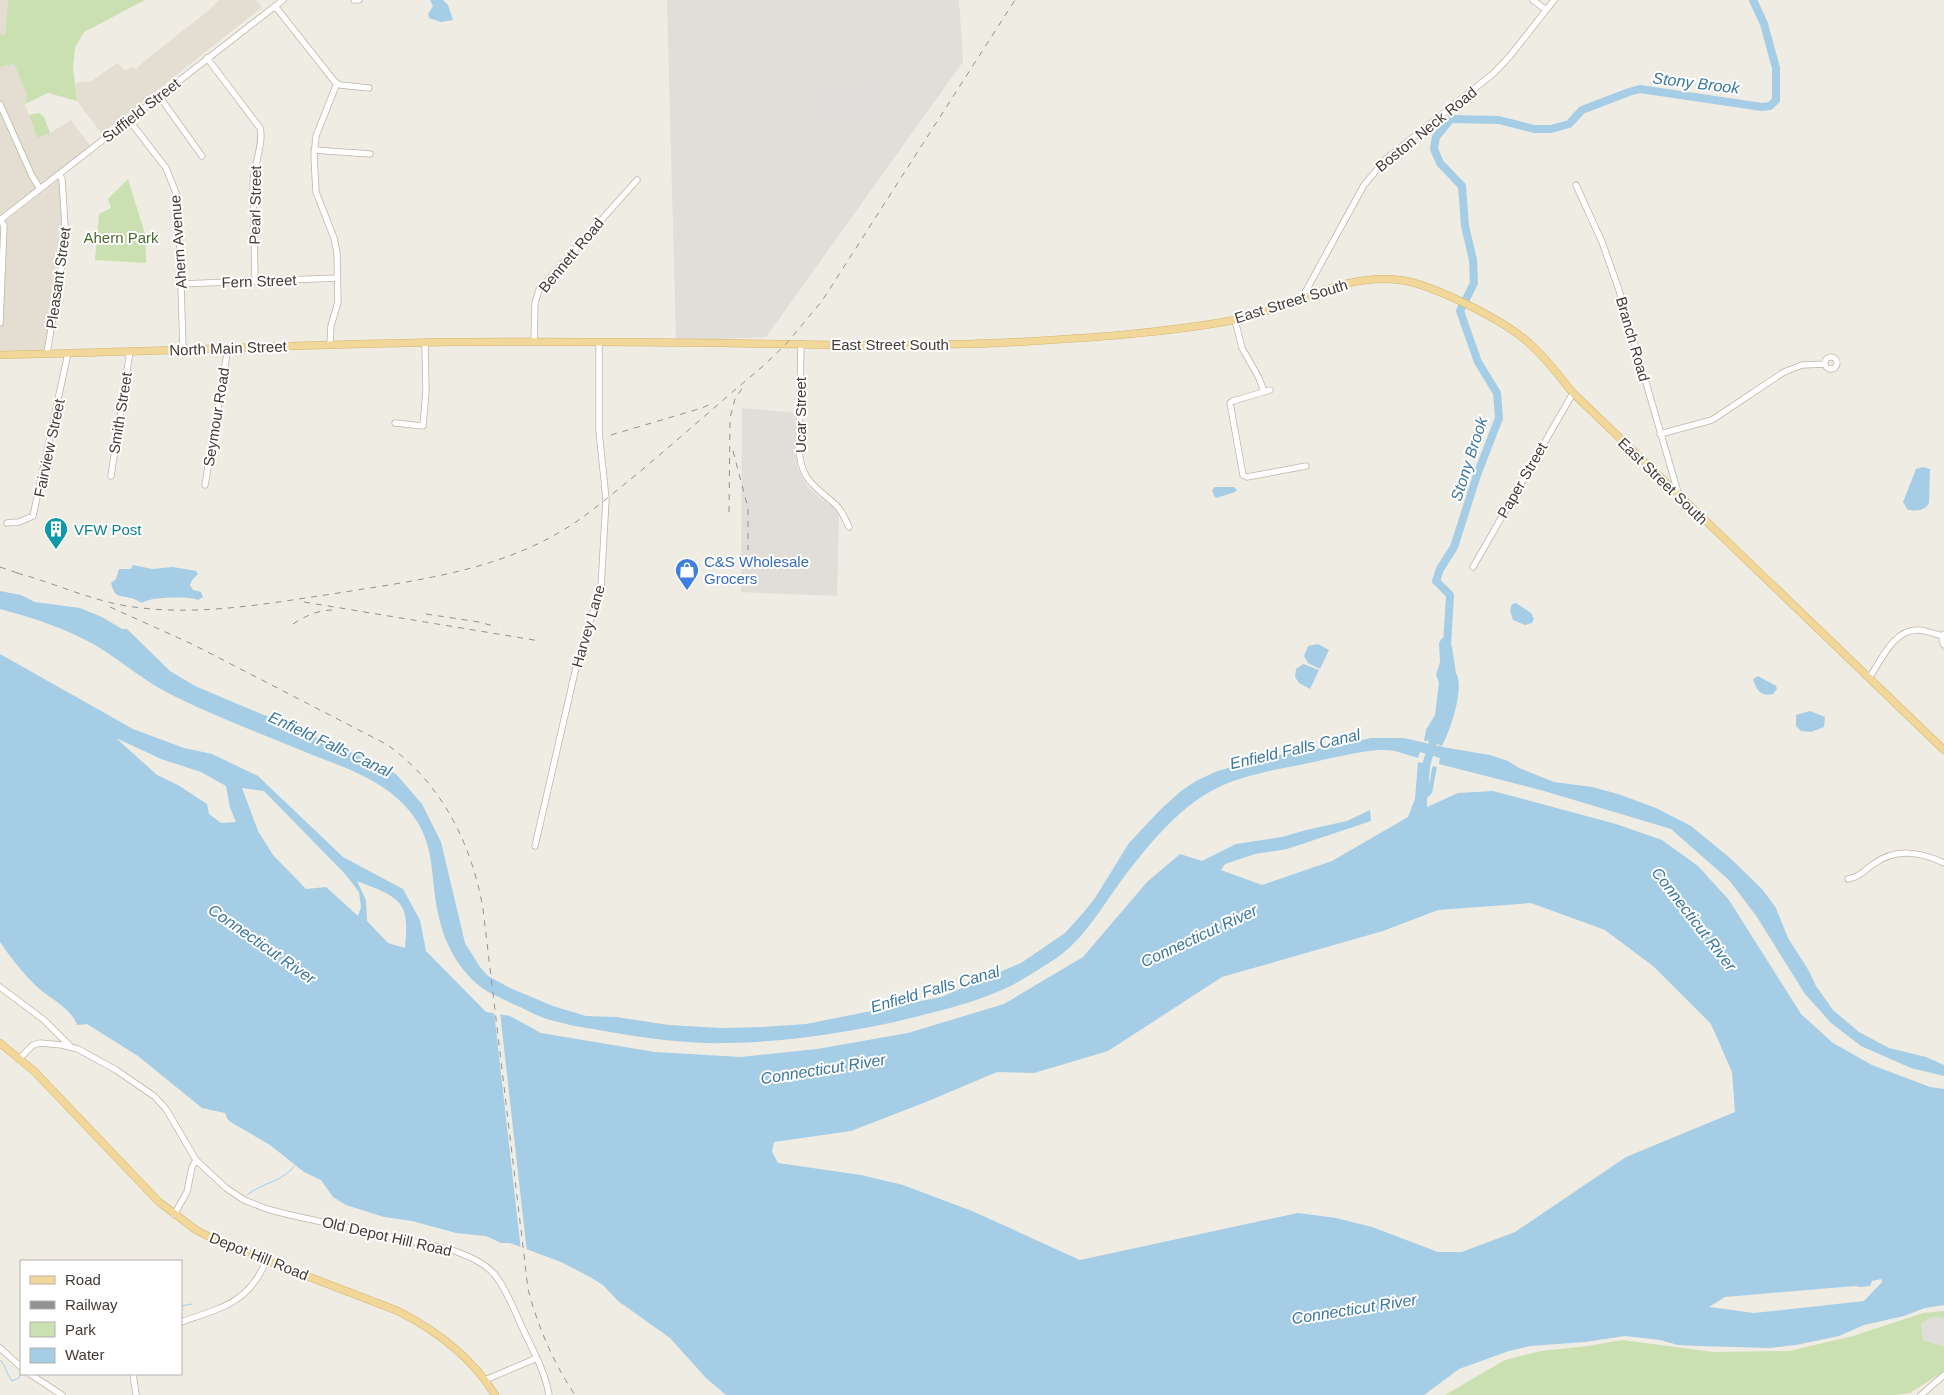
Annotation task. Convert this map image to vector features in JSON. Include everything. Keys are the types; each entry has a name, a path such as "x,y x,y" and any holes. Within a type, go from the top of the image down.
{"main road":[{"name":"East Street South","path":"456,342 801,344 1016,342 1200,326 1235,320 1348,283 1374,279 1402,280 1435,290 1492,318 1528,341 1573,393 1944,750"},
{"name":"North Main Street","path":"0,355 456,342"},
{"name":"Depot Hill Road","path":"0,1043 20,1058 144,1187 174,1215 196,1230 221,1243 398,1311 425,1325 458,1351 486,1380 495,1395"}],"street":[{"name":"Suffield Street","path":"0,220 283,0"},
{"path":"354,0 359,0"},
{"path":"1533,0 1546,10"},
{"name":"Boston Neck Road","path":"1302,298 1357,198 1379,165 1487,79 1510,56 1554,0"},
{"path":"275,6 337,83 369,88"},
{"name":"Pearl Street","path":"208,58 260,128 262,135 253,182 255,280"},
{"path":"330,345 331,326 338,302 338,278 335,242 316,189 314,150 316,136 337,83"},
{"path":"159,96 202,156"},
{"path":"0,104 32,176 40,189"},
{"name":"Ahern Avenue","path":"129,120 166,168 174,184 178,204 183,349"},
{"path":"314,150 370,154"},
{"name":"Pleasant Street","path":"47,353 66,240 62,179 59,174"},
{"name":"Bennett Road","path":"534,342 535,303 539,290 637,180"},
{"name":"Branch Road","path":"1576,185 1602,242 1619,290 1680,497"},
{"path":"0,220 4,225 0,323"},
{"name":"Fern Street","path":"182,284 338,278"},
{"path":"1235,320 1242,348 1267,391 1231,401 1230,403 1243,476 1249,477 1306,466"},
{"path":"395,422 423,426 426,391 425,343"},
{"name":"Harvey Lane","path":"535,846 578,657 601,588 606,499 598,426 599,343"},
{"name":"Ucar Street","path":"801,344 800,459 808,479 816,490 836,504 849,528"},
{"name":"Seymour Road","path":"205,485 228,348"},
{"name":"Smith Street","path":"111,476 130,351"},
{"name":"Fairview Street","path":"7,523 19,522 33,516 68,353"},
{"path":"1660,434 1712,420 1784,372 1802,365 1825,364"},
{"name":"Paper Street","path":"1473,567 1573,393"},
{"path":"1869,678 1892,644 1904,633 1919,630 1943,635 1944,645"},
{"path":"1848,879 1860,875 1879,860 1894,854 1918,853 1944,863"},
{"path":"0,987 44,1020 70,1046"},
{"name":"Old Depot Hill Road","path":"20,1058 28,1048 40,1043 70,1046 116,1070 154,1096 175,1122 196,1160 226,1188 244,1200 266,1209 414,1240 452,1250 476,1260 494,1274 503,1287 537,1358 549,1395"},
{"path":"174,1215 187,1192 192,1167 196,1160"},
{"path":"182,1322 216,1309 242,1296 255,1284 266,1261"},
{"path":"0,1348 19,1365"},
{"path":"486,1380 537,1358"},
{"path":"32,1375 62,1395"},
{"path":"133,1375 136,1395"},
{"path":"1921,1395 1944,1375"}],"shaded area":[{"path":"0,0 8,0 5,35 0,35"},
{"path":"219,0 256,0 262,7 102,134 77,101 76,83 92,81 117,63 125,70 131,67 136,69"},
{"path":"667,0 959,0 963,62 766,337 676,341"},
{"path":"14,64 27,95 25,104 37,138 50,133 71,120 91,147 0,215 0,67"},
{"path":"864,80 875,80 878,91 881,91 880,123 809,121 810,92 858,93"},
{"path":"59,179 63,234 45,350 0,351 0,225"},
{"path":"742,408 796,413 795,449 798,469 807,486 839,514 837,596 741,592"},
{"path":"1931,1317 1941,1317 1944,1319 1944,1347 1923,1340 1921,1323"}],"green space":[{"path":"8,0 145,0 84,32 75,48 73,67 77,101 48,93 25,104 27,95 14,64 0,67 0,35 5,35"},
{"path":"39,113 44,117 50,133 37,138 29,115"},
{"name":"Ahern Park","path":"128,179 145,234 146,263 95,260 99,214 111,208 108,199"},
{"path":"1944,1311 1944,1371 1910,1393 1895,1395 1445,1395 1505,1360 1541,1351 1622,1340 1713,1352 1789,1351 1853,1336 1923,1313"}],"water":[{"path":"430,0 443,0 448,5 453,20 441,22 429,18 428,14 433,6"},
{"path":"1923,467 1930,469 1929,503 1923,509 1908,510 1903,502 1916,469"},
{"path":"1215,487 1234,487 1237,490 1216,498 1212,490"},
{"path":"133,565 152,569 173,567 196,571 198,574 190,585 193,590 201,592 203,597 198,600 161,598 142,603 116,594 111,583 116,579 119,569 131,569"},
{"path":"0,591 21,595 35,602 80,608 102,617 122,629 127,629 170,671 195,686 347,750 396,774 422,804 441,842 465,943 480,967 488,976 510,988 553,1006 586,1016 616,1017 669,1025 721,1028 761,1027 806,1024 941,997 1021,963 1065,933 1095,898 1129,843 1161,809 1181,791 1196,781 1215,772 1251,761 1284,754 1371,738 1404,738 1490,755 1554,782 1592,787 1618,794 1656,808 1691,826 1730,858 1762,889 1776,908 1788,938 1809,971 1816,986 1833,1010 1859,1032 1889,1048 1926,1057 1944,1065 1944,1076 1911,1068 1861,1046 1831,1023 1805,994 1757,917 1729,880 1671,829 1544,791 1439,764 1440,758 1420,752 1418,758 1385,750 1367,751 1252,775 1229,782 1204,796 1175,818 1149,845 1089,926 1073,944 1055,959 1017,982 976,1000 933,1013 870,1027 810,1037 770,1041 699,1043 625,1035 560,1023 536,1015 482,988 460,965 449,947 439,917 430,854 426,840 411,813 389,792 369,779 348,769 226,720 174,696 154,685 95,645 72,633 0,609"},
{"path":"1516,603 1531,613 1534,619 1532,623 1525,625 1513,620 1510,610 1512,604"},
{"path":"1442,638 1448,638 1452,647 1459,689 1455,710 1442,746 1439,743 1438,745 1435,742 1432,743 1432,741 1428,742 1428,739 1424,741 1426,730 1435,715 1439,682 1436,675 1440,662 1439,643"},
{"path":"1318,644 1329,650 1320,669 1308,663 1304,656 1308,646"},
{"name":"Connecticut River","path":"0,654 133,729 184,748 212,754 258,776 343,857 403,889 420,920 426,951 486,1012 510,1016 541,1033 655,1052 741,1057 817,1049 908,1033 1004,1004 1083,957 1147,882 1180,854 1202,861 1236,844 1282,837 1347,821 1370,810 1371,821 1287,849 1255,854 1225,864 1221,870 1262,885 1332,861 1408,817 1415,799 1418,762 1430,765 1429,784 1433,766 1437,767 1432,793 1427,798 1427,807 1458,793 1493,791 1616,824 1662,840 1698,866 1729,900 1801,1014 1833,1043 1872,1065 1930,1087 1944,1089 1944,1305 1925,1308 1904,1316 1864,1325 1839,1336 1796,1345 1769,1348 1678,1345 1660,1340 1625,1336 1585,1342 1530,1346 1509,1351 1459,1369 1424,1395 726,1395 706,1378 670,1338 618,1301 603,1285 561,1262 510,1243 501,1243 486,1236 456,1233 412,1221 384,1217 346,1205 333,1197 321,1180 304,1172 270,1145 228,1120 225,1113 202,1108 138,1056 87,1024 77,1025 65,1008 40,990 30,980 0,942","holes":["116,738 161,759 201,772 226,786 230,808 236,822 221,823 209,814 207,804 178,785 157,775","242,788 264,791 345,874 359,892 361,907 358,916 326,887 306,889 273,855 258,831","357,881 390,895 400,904 406,918 405,948 388,943 367,921 366,900","1531,903 1605,930 1653,966 1711,1024 1732,1072 1735,1112 1626,1157 1515,1232 1462,1252 1438,1252 1372,1227 1336,1218 1298,1213 1080,1260 972,1211 903,1185 861,1175 778,1163 772,1152 774,1142 851,1131 997,1072 1034,1073 1108,1051 1222,977 1383,931 1438,910","1881,1279 1882,1282 1864,1301 1754,1313 1709,1307 1725,1297 1870,1286 1872,1281"]},
{"path":"1303,664 1319,670 1310,689 1299,683 1295,677 1296,669"},
{"path":"1758,676 1776,686 1777,689 1773,694 1765,694 1757,689 1753,679"},
{"path":"1810,711 1825,717 1824,727 1811,732 1801,731 1796,726 1796,715"}],"pier":[{"path":"494,1011 500,1012 527,1253 521,1251"}],"waterway":[{"name":"Stony Brook","path":"1447,646 1450,595 1436,581 1440,569 1454,547 1477,475 1499,418 1497,393 1478,362 1460,311 1474,283 1473,260 1465,226 1462,186 1440,163 1434,149 1436,137 1451,119 1499,120 1534,129 1551,129 1569,124 1582,110 1640,89 1762,107 1770,106 1776,100 1776,68 1764,24 1753,0"},
{"name":"Enfield Falls Canal","path":"1424,772 1436,733"},
{"path":"247,1195 286,1175 296,1164"},
{"path":"182,1306 192,1304"},
{"path":"0,1360 12,1381 19,1378 20,1375"}],"railway":[{"path":"17,573 99,600 127,606 179,610 230,608 332,594 452,573 510,555 538,544 565,529 593,510 637,474 762,367 786,344 822,301 1015,0"},
{"path":"729,512 730,418 735,399 743,387"},
{"path":"611,435 713,403"},
{"path":"733,451 748,508 748,550"},
{"path":"0,567 23,575"},
{"path":"304,602 540,641"},
{"path":"110,607 192,644 386,744 406,759 423,777 451,816 471,861 483,909 528,1289 536,1317 547,1344 575,1395"},
{"path":"293,624 312,614 333,610"},
{"path":"426,614 479,622 497,627"}],"place":[{"name":"VFW Post","path":"56,550"},
{"name":"C&S Wholesale Grocers","path":"687,591"}]}
